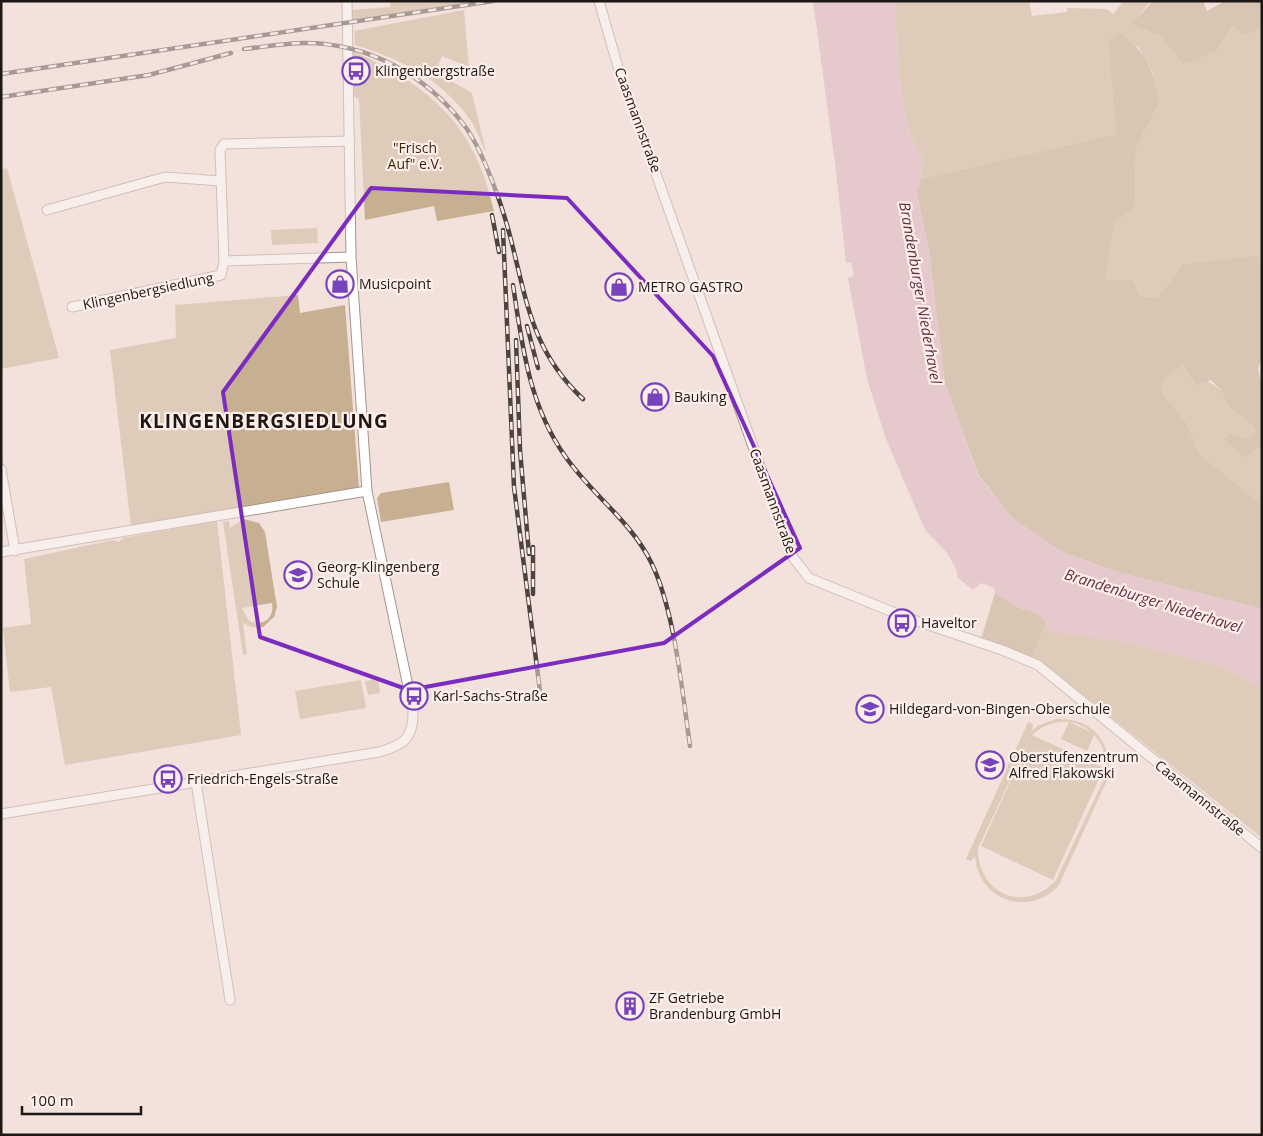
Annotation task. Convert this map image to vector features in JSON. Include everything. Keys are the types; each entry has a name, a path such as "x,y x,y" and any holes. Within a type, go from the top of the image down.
{"street":[{"path":"1,814 379,752 399,747 408,737 412,728 413,710 367,491 351,257 347,1"},
{"name":"Caasmannstraße","path":"599,1 621,76 792,556 809,578 914,620 1002,650 1038,666 1262,848"},
{"name":"Klingenbergsiedlung","path":"72,307 221,275 224,261 220,150 224,144 350,141"},
{"path":"47,210 165,177 221,181"},
{"path":"224,261 351,257"},
{"path":"1,469 15,551"},
{"path":"1,552 367,491"},
{"path":"196,782 230,1000"}],"highlighted area":[{"path":"371,188 567,198 713,356 800,548 664,643 409,690 260,637 223,392"}],"green space":[{"path":"390,1 475,1 352,21 352,10 390,7"},
{"path":"894,1 1029,1 1032,16 1067,12 1067,8 1107,9 1113,14 1123,2 1153,1 1149,3 1132,24 1160,36 1183,64 1216,50 1232,25 1244,36 1262,28 1262,273 1258,257 1183,264 1158,297 1141,297 1133,280 1106,279 1114,223 1135,207 1136,147 1160,102 1152,71 1138,47 1108,45 1116,134 921,179 923,158 915,146 904,107 898,60"},
{"path":"464,10 469,67 442,56 435,72 472,93 486,152 471,121 448,94 405,64 355,45 354,31"},
{"name":"\"Frisch Auf\" e.V.","path":"352,51 380,64 405,79 427,94 446,112 462,132 475,155 486,181 494,211 437,221 434,206 365,220 359,99 353,96"},
{"path":"7,168 59,358 1,369 1,170"},
{"path":"317,228 318,243 272,245 271,230"},
{"path":"298,295 300,313 345,305 359,488 131,526 110,350 176,338 175,305"},
{"path":"1184,365 1221,390 1227,405 1255,428 1254,436 1248,439 1231,434 1245,458 1258,447 1262,455 1262,505 1199,454 1187,423 1161,391 1166,378"},
{"path":"449,482 454,510 381,522 377,498 381,493"},
{"path":"244,519 259,523 265,532 277,607 274,617 263,627 251,627 243,623 247,654 243,655 223,522 229,521 230,528","holes":["272,603 270,617 259,623 249,621 242,608"]},
{"path":"217,521 241,735 65,765 51,687 10,692 3,628 31,624 24,559 113,540 119,542 123,538"},
{"path":"1046,622 1094,637 1126,642 1218,665 1262,687 1262,838 1045,664 1032,658"},
{"path":"378,679 380,693 368,695 365,681"},
{"path":"361,680 366,708 300,719 295,691"},
{"path":"1056,719 1080,722 1090,728 1104,743 1109,765 1108,778 1059,885 1047,895 1034,901 1020,902 1007,900 995,894 985,884 978,872 975,856 971,861 966,859 1028,722 1033,724 1032,731 1037,726","holes":["1069,722 1061,739 1087,751 1094,735 1101,745 1105,756 1104,779 1056,880 1044,891 1031,896 1017,897 1005,894 994,887 985,877 980,864 978,848 1031,736 981,846 1053,880 1104,768 1032,735 1053,723","1069,722 1084,727 1091,732"]}],"shaded area":[{"path":"1153,1 1203,1 1207,11 1225,1 1262,1 1262,28 1244,36 1232,25 1216,51 1183,64 1160,36 1131,24"},
{"path":"1118,32 1143,55 1151,70 1160,102 1136,147 1135,207 1114,223 1106,279 1133,280 1141,297 1158,297 1183,264 1258,256 1262,273 1262,357 1258,369 1262,388 1262,455 1258,447 1245,458 1224,439 1231,434 1248,439 1254,436 1255,428 1227,405 1221,390 1211,380 1196,385 1184,365 1166,378 1161,391 1187,423 1199,454 1262,505 1262,609 1117,572 1062,552 1012,518 978,474 945,384 929,251 916,190 921,179 1116,134 1108,44"},
{"path":"995,593 1022,609 1038,613 1046,622 1032,658 981,639"}],"water":[{"name":"Brandenburger Niederhavel","path":"813,1 894,1 898,60 904,107 915,146 923,158 921,179 916,190 929,251 945,384 978,475 1012,518 1062,552 1117,572 1262,609 1262,687 1218,665 1126,642 1057,633 1046,629 1047,623 1038,614 1022,609 995,593 994,588 981,583 973,590 958,578 956,569 947,553 925,530 886,439 867,379 848,278 854,276 851,262 846,263 836,171"}],"railway":[{"path":"1,74 493,1"},
{"path":"244,49 305,43 328,44 351,49 394,65 414,77 449,107 471,136 491,178 507,223 533,324 552,362 583,399"},
{"path":"1,97 149,75 231,53"},
{"path":"492,215 499,252"},
{"path":"503,230 514,487 540,691"},
{"path":"513,285 529,374 543,416 553,436 575,470 621,520 642,547 651,562 659,582 672,627 690,746"},
{"path":"527,326 538,368"},
{"path":"516,340 520,450 529,554"},
{"path":"533,547 533,594"}],"place":[{"name":"Klingenbergstraße","path":"356,71"},
{"name":"Musicpoint","path":"340,284"},
{"name":"METRO GASTRO","path":"619,287"},
{"name":"Bauking","path":"655,397"},
{"name":"Georg-Klingenberg Schule","path":"298,575"},
{"name":"Haveltor","path":"902,623"},
{"name":"Karl-Sachs-Straße","path":"414,696"},
{"name":"Hildegard-von-Bingen-Oberschule","path":"870,709"},
{"name":"Oberstufenzentrum Alfred Flakowski","path":"990,765"},
{"name":"Friedrich-Engels-Straße","path":"168,779"},
{"name":"ZF Getriebe Brandenburg GmbH","path":"630,1006"}],"district":[{"name":"KLINGENBERGSIEDLUNG","path":"264,421"}]}
